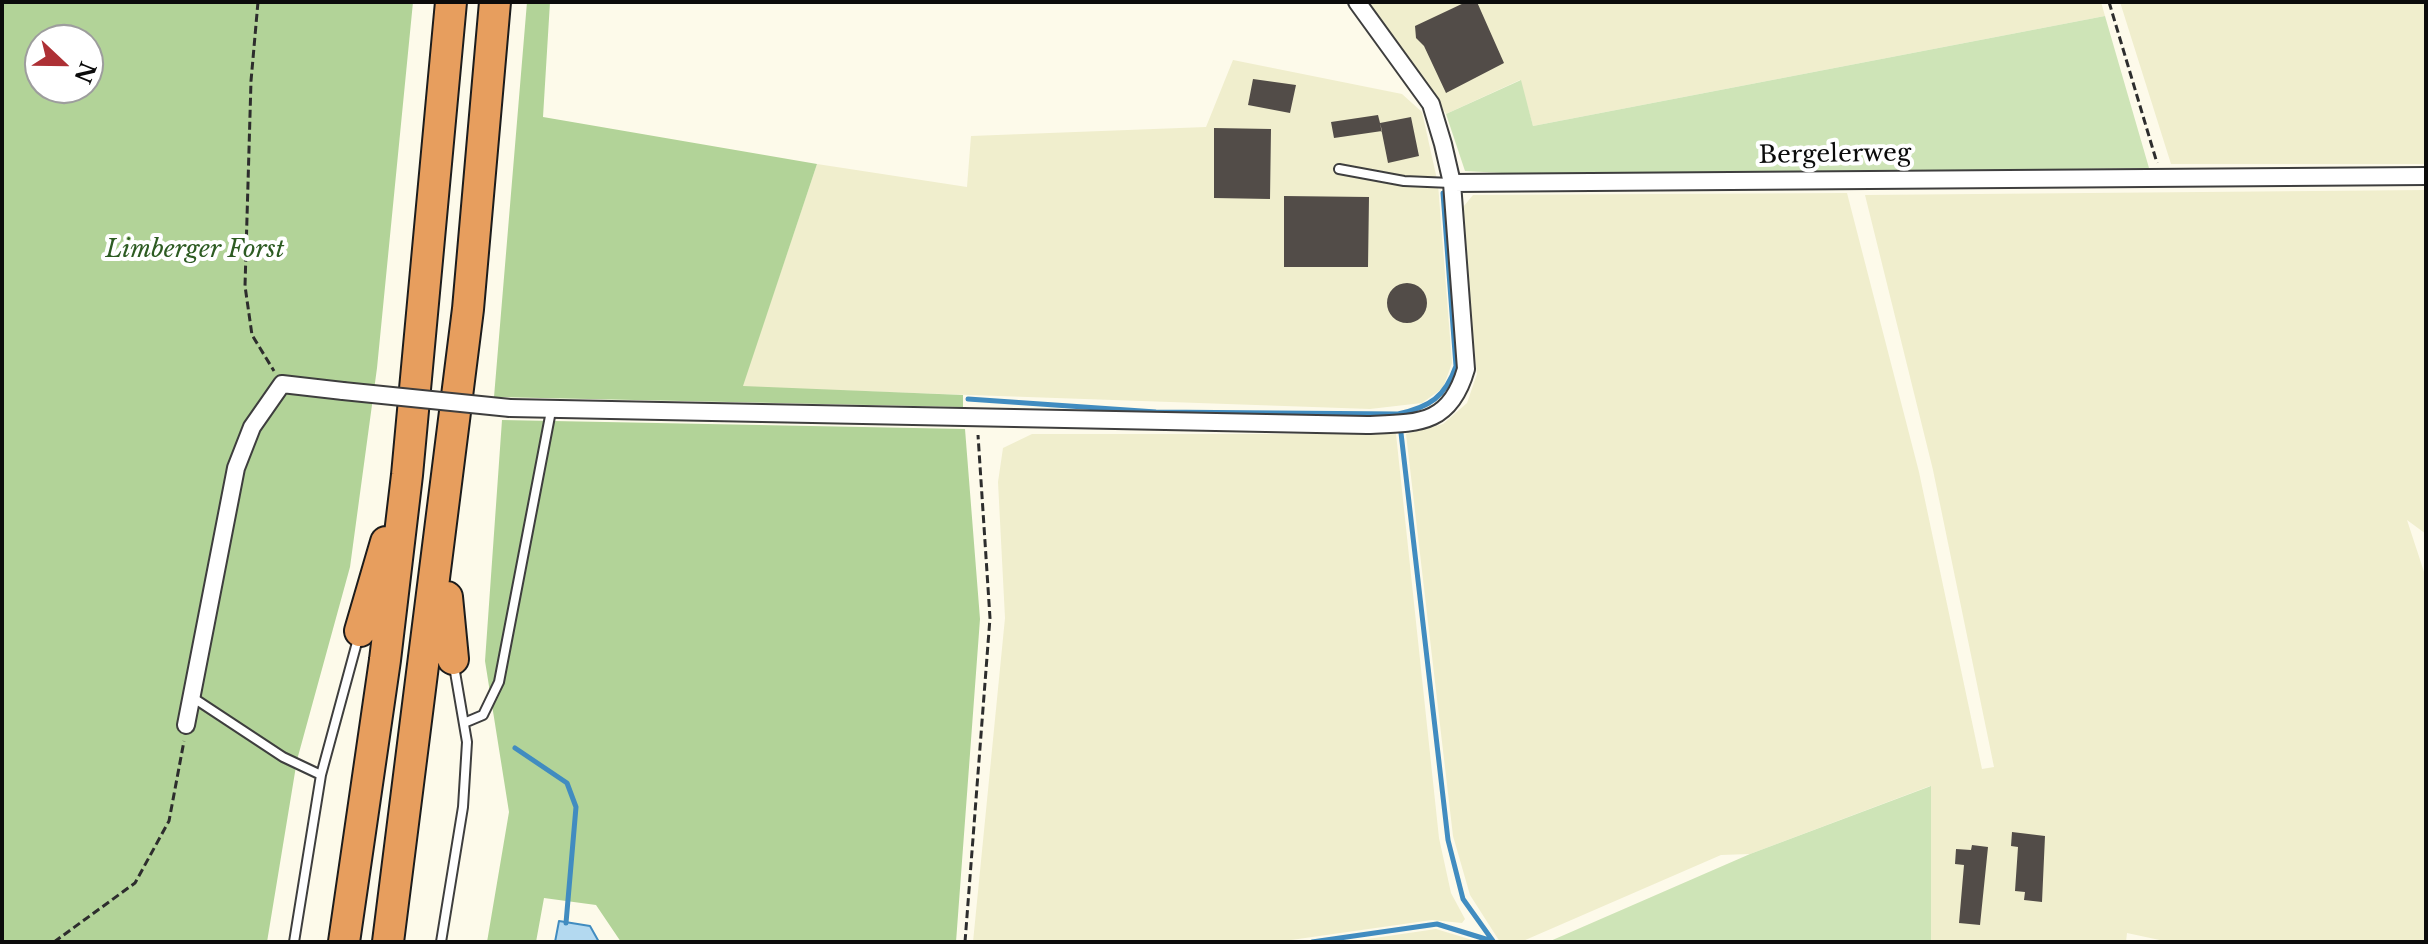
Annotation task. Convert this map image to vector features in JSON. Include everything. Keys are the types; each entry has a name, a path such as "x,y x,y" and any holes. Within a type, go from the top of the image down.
{"highway":[{"path":"344,942 385,660 407,475 451,2"},
{"path":"388,942 442,538 468,309 495,2"},
{"path":"360,631 407,475"},
{"path":"442,538 453,659"}],"street":[{"path":"186,725 236,468 252,427 282,384 551,411 1367,425 1412,424 1436,417 1458,396 1466,369 1452,183 1431,104 1357,2"},
{"name":"Bergelerweg","path":"1452,183 2426,176"}],"lane":[{"path":"1339,169 1404,181 1452,183"},
{"path":"464,723 483,715 499,682 551,411"},
{"path":"294,942 321,775 360,631"},
{"path":"441,942 463,807 467,742 453,659"},
{"path":"192,697 283,757 321,775"}],"path":[{"path":"258,2 251,81 245,286 252,335 282,384"},
{"path":"2109,2 2161,177"},
{"path":"965,942 990,618 977,420"},
{"path":"54,942 135,883 169,821 186,725"}],"shaded area":[{"path":"1369,2 2101,2 2105,16 1533,126 1520,80 1446,114"},
{"path":"2120,2 2426,2 2426,164 2171,164"},
{"path":"1233,60 1402,94 1422,112 1438,184 1452,363 1443,388 1422,403 1370,409 742,387 817,164 967,187 971,136 1206,127"},
{"path":"2426,190 2426,534 2407,520 2426,578 2426,942 2169,942 2127,933 2126,942 1931,942 1930,786 1750,854 1721,855 1523,941 1500,942 1470,895 1453,836 1406,434 1443,424 1467,403 1477,374 1459,212 1473,195 1847,193 1919,472 1982,769 1994,767 1933,470 1865,195"},
{"path":"1032,434 1396,434 1439,838 1451,893 1465,919 1462,923 1432,920 1277,942 973,942 1005,618 998,482 1003,448"},
{"path":"1436,929 1479,942 1347,942"}],"green space":[{"name":"Limberger Forst","path":"2,2 413,2 377,368 350,567 297,760 267,942 2,942"},
{"path":"527,2 550,2 543,117 817,164 743,386 963,395 963,407 494,397"},
{"path":"2105,16 2149,168 1540,175 1465,171 1446,114 1521,80 1533,126"},
{"path":"502,420 965,429 980,619 956,942 621,942 596,905 544,898 536,942 487,942 509,812 485,661"},
{"path":"1931,786 1931,942 1548,942 1750,854"}],"water":[{"path":"559,921 590,926 599,942 555,942"}],"building":[{"path":"1466,2 1477,2 1504,63 1446,93 1424,46 1416,38 1415,26"},
{"path":"1253,79 1296,85 1290,113 1248,105"},
{"path":"1378,115 1382,131 1334,138 1331,122"},
{"path":"1411,117 1419,156 1388,163 1380,123"},
{"path":"1214,128 1271,129 1270,199 1214,198"},
{"path":"1284,196 1369,197 1368,267 1284,267"},
{"path":"1407,283 1421,289 1427,303 1421,317 1407,323 1393,317 1387,303 1393,289"},
{"path":"2012,832 2045,836 2042,902 2024,900 2025,892 2015,891 2018,847 2011,846"},
{"path":"1972,845 1988,847 1980,925 1959,923 1964,865 1955,864 1956,849 1971,850"}],"waterway":[{"path":"968,399 1156,412 1398,414 1419,408 1441,393 1456,366 1443,193"},
{"path":"1401,433 1448,840 1463,899 1493,941"},
{"path":"515,748 567,783 576,807 566,923"},
{"path":"1312,942 1437,924 1492,941"}]}
